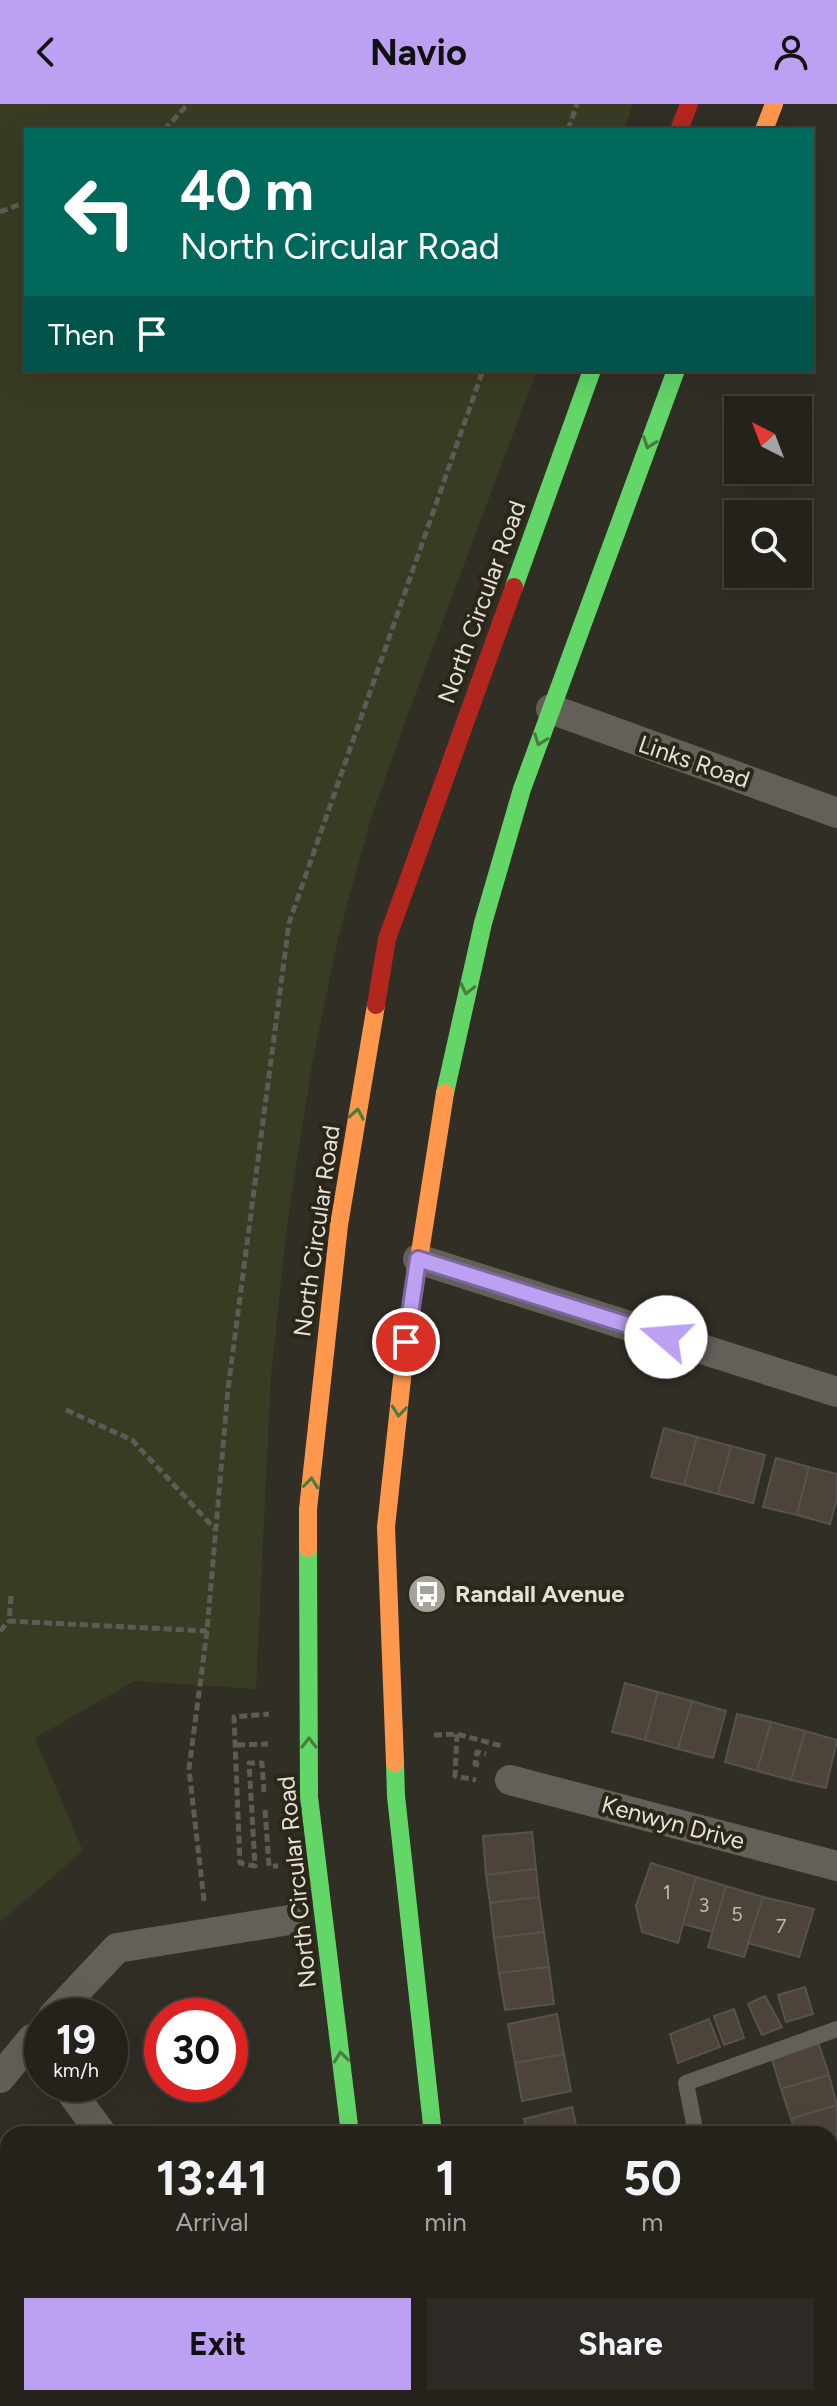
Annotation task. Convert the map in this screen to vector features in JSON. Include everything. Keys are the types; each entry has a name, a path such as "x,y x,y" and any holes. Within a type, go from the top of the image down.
{"highway":[{"path":"680,128 689,104"},
{"path":"765,128 774,104"},
{"name":"North Circular Road","path":"349,2126 309,1797 308,1509 339,1225 387,939 591,372"},
{"path":"432,2126 396,1796 386,1527 418,1259 449,1067 483,923 522,789 675,372"}],"street":[{"name":"Links Road","path":"551,709 837,813"},
{"path":"418,1259 837,1392"},
{"name":"Kenwyn Drive","path":"495,1781 837,1866"},
{"path":"70,1998 117,1948 289,1920"},
{"path":"0,2078 24,2055"},
{"path":"78,2102 96,2126"}],"lane":[{"path":"694,2126 686,2083 837,2029"}],"path":[{"path":"166,128 188,104"},
{"path":"569,128 577,104"},
{"path":"0,212 24,203"},
{"path":"208,1933 189,1769 207,1631 228,1389 289,923 482,372"},
{"path":"66,1410 132,1440 216,1530"},
{"path":"0,1631 9,1621 11,1596"},
{"path":"9,1621 207,1631"},
{"path":"264,1793 262,1763 249,1763 255,1866 240,1863 234,1717 266,1714"},
{"path":"457,1734 455,1776 495,1781"},
{"path":"265,1807 269,1866"}],"green space":[{"path":"0,104 633,104 625,128 24,128 24,372 536,372 371,818 338,938 312,1065 288,1218 271,1375 256,1689 135,1681 35,1738 83,1851 0,1922"}],"building":[{"path":"664,1428 697,1437 684,1485 651,1477"},
{"path":"697,1437 731,1446 718,1494 684,1485"},
{"path":"731,1446 765,1455 753,1503 718,1494"},
{"path":"776,1458 809,1467 797,1515 763,1507"},
{"path":"809,1467 837,1474 837,1499 830,1524 797,1515"},
{"path":"625,1683 658,1692 645,1740 612,1732"},
{"path":"658,1692 692,1701 678,1749 645,1740"},
{"path":"692,1701 726,1711 713,1758 678,1749"},
{"path":"737,1714 771,1722 757,1771 725,1762"},
{"path":"771,1722 805,1731 791,1780 757,1771"},
{"path":"805,1731 837,1740 826,1788 791,1780"},
{"path":"532,1832 536,1869 486,1875 483,1836"},
{"path":"651,1863 696,1877 678,1943 642,1932 636,1906"},
{"path":"536,1869 539,1897 490,1903 486,1875"},
{"path":"696,1877 726,1886 713,1932 683,1924"},
{"path":"726,1886 763,1897 744,1957 708,1947"},
{"path":"539,1897 544,1932 494,1938 490,1903"},
{"path":"763,1897 814,1909 799,1957 748,1943"},
{"path":"544,1932 549,1967 499,1973 494,1938"},
{"path":"549,1967 554,2004 505,2010 499,1973"},
{"path":"805,1987 813,2014 786,2022 778,1995"},
{"path":"765,1996 782,2027 762,2035 748,2004"},
{"path":"734,2009 744,2038 724,2045 714,2016"},
{"path":"557,2014 564,2054 515,2063 508,2024"},
{"path":"709,2019 720,2047 678,2063 670,2034"},
{"path":"818,2042 829,2075 781,2089 771,2056"},
{"path":"564,2054 571,2091 522,2101 515,2063"},
{"path":"829,2075 837,2105 791,2119 781,2089"},
{"path":"837,2105 837,2126 793,2126 791,2119"},
{"path":"572,2107 576,2126 525,2126 524,2119"}],"traffic: fast":[{"path":"514,587 591,372"},
{"path":"445,1093 483,923 522,789 675,372"},
{"path":"308,1548 309,1797 349,2126"},
{"path":"395,1763 432,2126"}],"traffic: slow":[{"path":"765,128 774,104"},
{"path":"308,1548 308,1509 339,1225 376,1005"},
{"path":"395,1763 386,1527 406,1342 445,1093"}],"traffic: jam":[{"path":"680,128 689,104"},
{"path":"376,1005 387,939 514,587"}],"place":[{"name":"Randall Avenue","path":"427,1594"}],"route":[{"path":"406,1342 418,1259 666,1337"}]}
